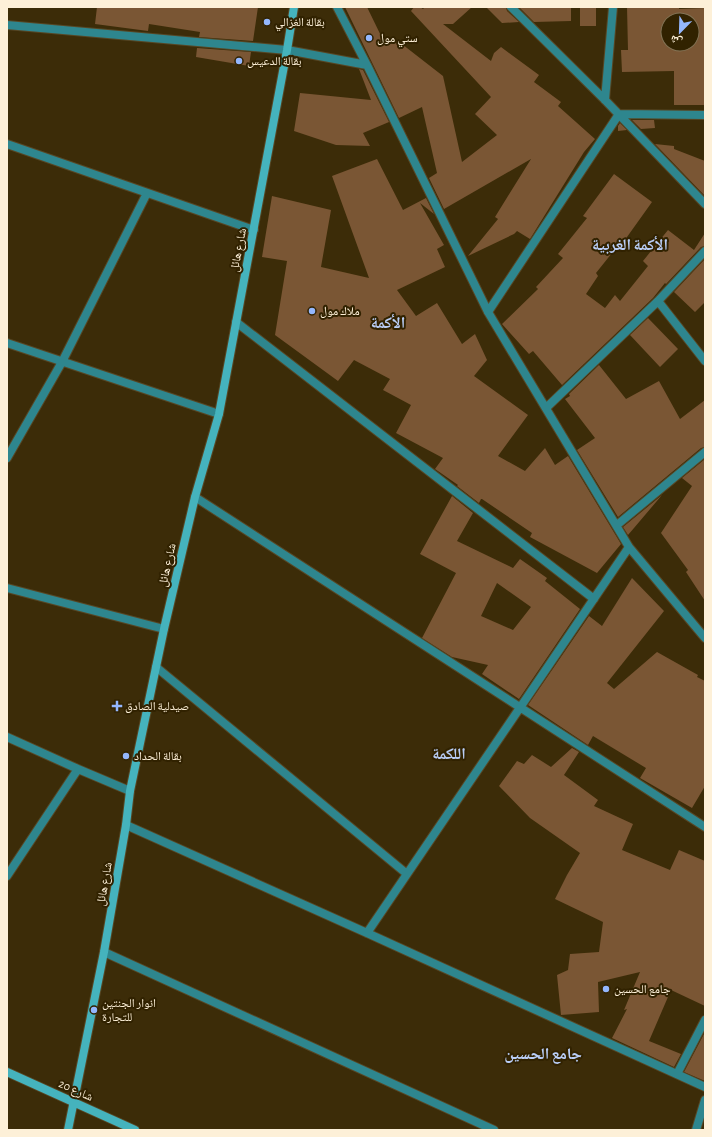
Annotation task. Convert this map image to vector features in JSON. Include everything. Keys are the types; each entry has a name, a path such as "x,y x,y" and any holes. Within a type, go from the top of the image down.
{"street":[{"name":"شارع هائل","path":"68,1130 104,952 126,825 130,791 156,667 195,497 219,414 294,7"},
{"path":"338,7 368,65 488,312 629,547 705,638"},
{"path":"511,7 619,114 705,204"},
{"path":"605,100 613,7"},
{"path":"7,25 287,50 368,65"},
{"path":"488,312 619,114"},
{"path":"619,114 705,115"},
{"path":"7,144 254,230"},
{"path":"7,458 62,362 147,193"},
{"path":"546,408 658,301 705,251"},
{"path":"658,301 705,361"},
{"path":"236,322 594,599"},
{"path":"7,343 219,414"},
{"path":"617,526 705,452"},
{"path":"195,497 705,826"},
{"path":"368,933 629,547"},
{"path":"7,588 164,630"},
{"path":"156,667 407,874"},
{"path":"7,737 130,791"},
{"path":"7,876 78,769"},
{"path":"126,825 368,933 705,1087"},
{"path":"104,952 494,1130"},
{"path":"677,1074 705,1020"},
{"name":"شارع 20","path":"7,1072 135,1130"},
{"path":"696,1130 705,1100"}],"building":[{"path":"97,7 258,7 253,41 199,37 200,32 149,24 148,31 95,24"},
{"path":"345,7 367,7 384,42 398,41 443,76 462,162 497,135 475,114 491,97 411,11 414,7 420,7 423,9 425,7 472,7 453,24 443,24 491,61 494,53 501,47 539,75 534,82 561,102 558,106 595,139 584,152 530,239 517,231 514,234 468,256 498,219 495,217 531,159 444,209 429,178 437,173 422,107 399,118"},
{"path":"486,7 506,7 507,11 519,22 502,23"},
{"path":"519,7 571,7 571,21 534,22"},
{"path":"580,7 596,7 596,26 580,26"},
{"path":"627,7 679,7 679,9 705,8 705,105 674,105 674,71 622,72 621,50 628,50"},
{"path":"197,48 251,52 249,66 196,57"},
{"path":"359,69 363,70 389,122 363,133 370,146 336,145 294,131 300,93 371,100"},
{"path":"632,120 654,120 655,128 641,129"},
{"path":"620,123 627,130 618,131 618,126"},
{"path":"655,144 674,146 674,149 705,161 705,196"},
{"path":"377,159 403,210 426,198 434,214 420,203 444,245 437,249 445,267 397,290 416,316 437,303 462,344 475,334 487,360 474,376 528,415 498,456 525,471 545,448 555,465 568,456 621,544 597,573 530,537 532,533 482,499 479,503 457,486 458,485 435,469 443,458 396,433 411,405 383,390 390,379 354,360 338,381 275,335 287,261 262,257 272,196 331,210 321,267 369,278 332,176"},
{"path":"614,174 652,202 622,244 620,243 596,273 598,276 586,294 605,308 615,295 620,301 648,266 643,261 668,230 694,250 705,233 705,246 701,247 666,284 665,283 653,298 562,385 533,351 529,354 502,324 538,289 536,287 563,258 558,254 587,218 583,216"},
{"path":"705,259 705,302 695,312 674,292"},
{"path":"648,318 678,349 660,367 630,335"},
{"path":"599,365 626,399 659,381 680,419 705,400 705,447 701,448 618,517 577,450 595,438 565,399 570,396 569,394"},
{"path":"705,459 705,601 686,572 688,570 661,533 692,486 682,478"},
{"path":"662,495 634,528 628,535 623,527"},
{"path":"452,496 473,513 457,541 513,568 520,559 547,578 545,581 580,609 519,699 482,674 488,665 452,657 422,638 456,573 420,554","holes":["497,583 531,607 513,630 481,616"]},
{"path":"632,578 664,611 607,683 614,689 657,652 698,675 697,677 705,681 705,786 692,808 640,778 646,768 593,736 588,745 528,705 589,616 602,626"},
{"path":"572,748 579,752 564,775 598,800 594,806 633,824 622,850 670,870 679,850 705,861 705,1006 671,990 649,1041 681,1054 674,1067 612,1038 627,1009 624,1010 640,972 598,982 599,1012 561,1015 557,975 568,970 570,954 599,952 603,922 555,899 580,853 530,818 499,786 517,761 524,764 532,755 551,767"},
{"path":"705,1032 705,1081 684,1072"}],"place":[{"name":"بقالة الغزالي","path":"267,22"},
{"name":"ستي مول","path":"369,38"},
{"name":"بقالة الدعيس","path":"239,61"},
{"name":"ملاك مول","path":"312,311"},
{"name":"صيدلية الصادق","path":"117,706"},
{"name":"بقالة الحداد","path":"126,756"},
{"name":"جامع الحسين","path":"606,989"},
{"name":"انوار الجنتين للتجارة","path":"94,1010"}],"district":[{"name":"الأكمة الغربية","path":"630,244"},
{"name":"الأكمة","path":"388,322"},
{"name":"اللكمة","path":"449,753"},
{"name":"جامع الحسين","path":"543,1053"}]}
